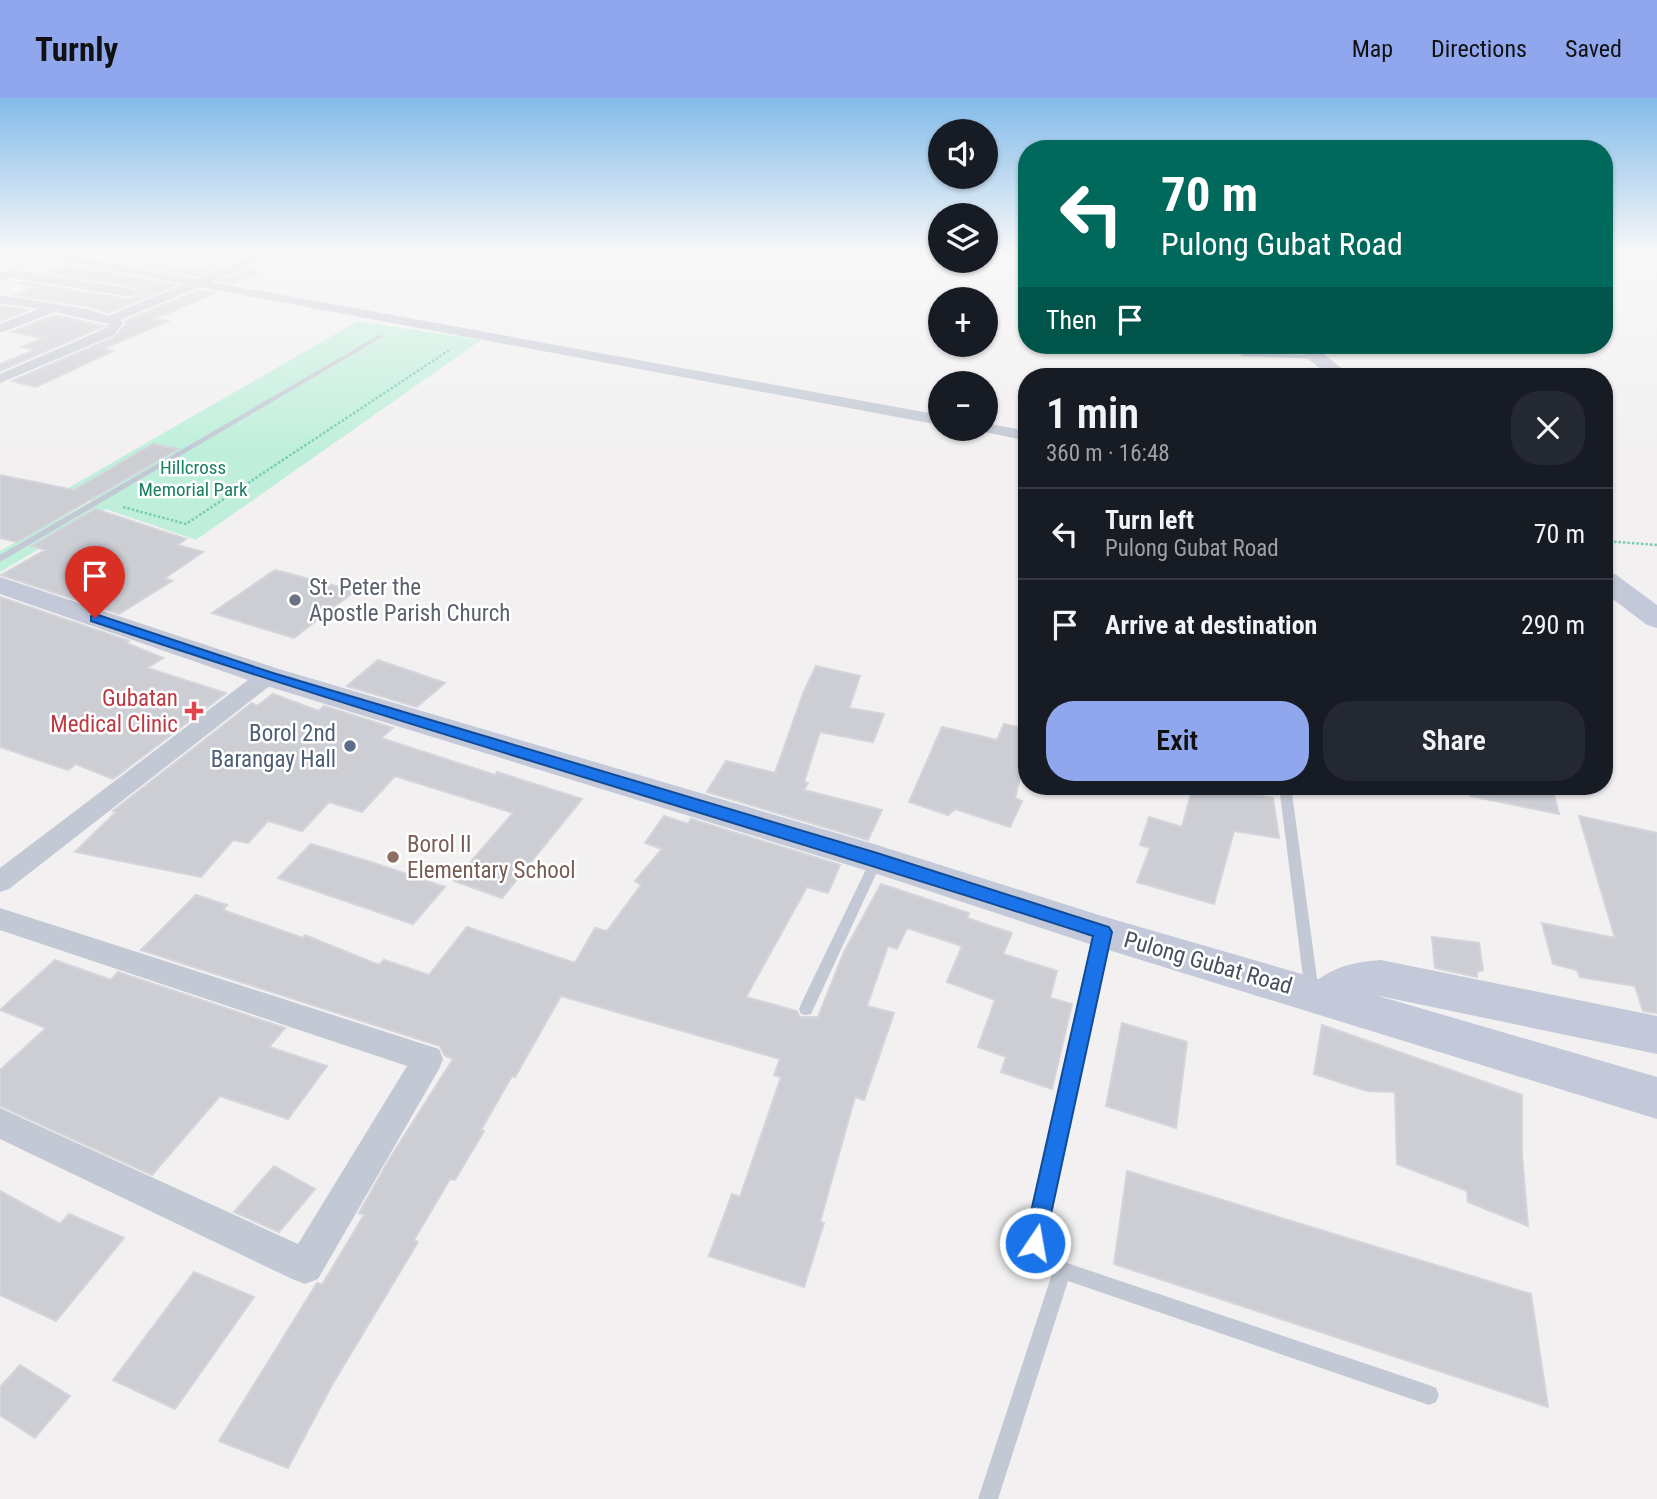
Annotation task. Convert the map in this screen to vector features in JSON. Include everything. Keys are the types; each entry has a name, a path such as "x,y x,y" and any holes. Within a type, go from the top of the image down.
{"main road":[{"path":"1313,354 1331,368"},
{"name":"Pulong Gubat Road","path":"0,585 268,676 877,859 1102,932 1657,1098"},
{"path":"1613,586 1657,619"},
{"path":"1319,995 1349,981 1381,977 1657,1035"}],"street":[{"path":"0,329 22,320"},
{"path":"0,379 109,332 117,323 113,320"},
{"path":"398,320 928,418"},
{"path":"998,430 1018,434"},
{"path":"0,882 10,864 268,676"},
{"path":"0,919 428,1059 305,1266 0,1122"}],"lane":[{"path":"0,559 381,336"},
{"path":"1244,355 1260,354"},
{"path":"1286,795 1319,995"},
{"path":"806,1009 877,859"},
{"path":"1102,932 1035,1243 1044,1257 1062,1270 1429,1395"},
{"path":"988,1499 1062,1270"}],"path":[{"path":"102,501 186,524 454,346 443,345"},
{"path":"1613,542 1657,545"}],"green space":[{"name":"Hillcross Memorial Park","path":"358,321 481,340 196,540 106,509 0,572 0,551 92,501 58,494"}],"building":[{"path":"41,320 79,320 104,326 0,371 0,364 35,350 22,347 43,338 11,332"},
{"path":"125,321 168,321 103,349 113,351 36,387 12,381 115,337 125,325"},
{"path":"153,444 178,449 17,542 0,538 0,475 74,490"},
{"path":"95,509 186,539 177,545 203,552 165,578 172,581 119,614 1,575 45,550 32,546"},
{"path":"275,570 355,591 294,638 212,613"},
{"path":"0,597 129,641 126,643 163,658 147,668 226,693 113,779 76,764 68,770 0,747"},
{"path":"378,660 445,683 417,707 347,686"},
{"path":"816,666 860,676 849,708 884,714 873,742 820,732 804,782 808,783 804,790 882,810 868,840 707,792 726,761 775,773 804,691"},
{"path":"273,694 319,711 324,706 393,728 381,738 495,775 497,772 582,799 502,898 454,881 513,813 395,776 362,812 329,802 302,831 268,821 248,843 233,840 201,877 75,852 116,812 113,811 252,703 257,706"},
{"path":"1004,724 1018,727 1018,786 1015,798 1022,801 1010,827 955,809 948,815 909,802 942,727 997,740"},
{"path":"1191,795 1257,795 1273,798 1279,838 1234,831 1214,904 1137,882 1150,848 1140,845 1149,817 1182,827"},
{"path":"1554,795 1559,814 1470,796"},
{"path":"664,816 688,824 691,819 840,865 828,893 807,887 746,997 797,1011 800,1017 818,1017 844,952 881,884 969,913 967,918 1012,933 1003,954 1057,971 1050,998 1072,1004 1052,1089 1001,1072 1006,1057 978,1047 995,1000 947,982 962,946 907,928 897,949 888,946 867,1006 894,1013 864,1100 855,1097 820,1222 824,1223 804,1287 709,1256 732,1194 740,1197 781,1077 774,1075 780,1059 561,996 515,1077 512,1076 455,1180 450,1179 414,1240 418,1242 332,1385 288,1468 219,1441 317,1283 322,1285 364,1215 359,1213 390,1158 453,1059 444,1055 440,1046 141,950 196,895 227,905 223,910 303,938 305,935 379,965 384,960 429,975 467,927 575,963 595,928 607,931 641,885 635,881 662,849 645,843"},
{"path":"1579,816 1657,833 1657,1013 1643,1011 1635,986 1580,977 1577,970 1553,964 1542,923 1615,938"},
{"path":"311,844 445,887 413,924 278,878"},
{"path":"1432,937 1479,943 1483,970 1477,972 1477,977 1435,968"},
{"path":"55,960 111,980 118,972 285,1028 269,1047 327,1066 288,1119 220,1096 152,1175 0,1106 0,1070 46,1028 0,1010"},
{"path":"1122,1023 1187,1042 1176,1128 1106,1106"},
{"path":"1322,1025 1522,1095 1522,1155 1528,1226 1468,1202 1467,1191 1397,1164 1395,1092 1367,1091 1314,1074"},
{"path":"274,1166 315,1189 279,1232 234,1212"},
{"path":"1127,1171 1531,1294 1548,1407 1114,1264"},
{"path":"0,1191 60,1224 69,1214 124,1238 56,1321 0,1295"},
{"path":"194,1272 254,1297 175,1409 113,1380"},
{"path":"20,1365 70,1396 35,1438 0,1415 0,1387"}],"place":[{"name":"St. Peter the Apostle Parish Church","path":"295,600"},
{"name":"Gubatan Medical Clinic","path":"194,711"},
{"name":"Borol 2nd Barangay Hall","path":"350,746"},
{"name":"Borol II Elementary School","path":"393,857"}],"route":[{"path":"95,618 268,676 877,859 1102,932 1035,1243"}]}
